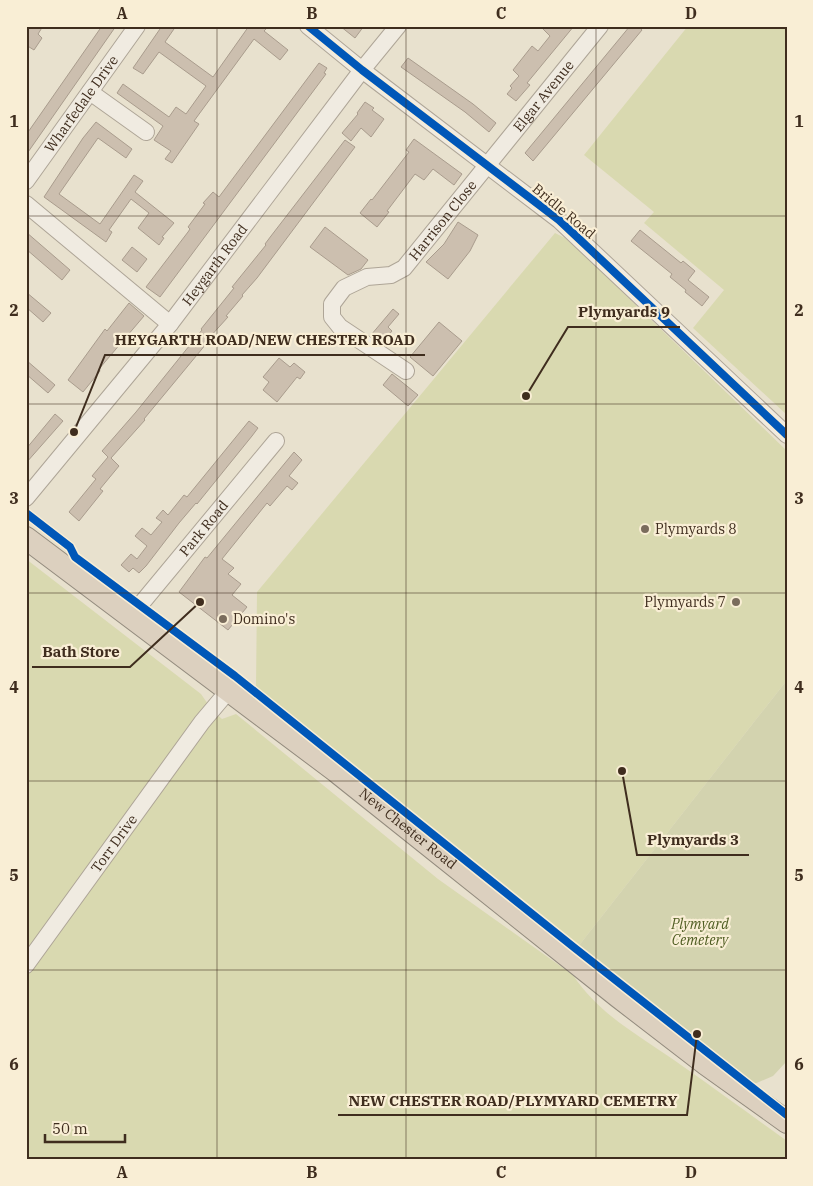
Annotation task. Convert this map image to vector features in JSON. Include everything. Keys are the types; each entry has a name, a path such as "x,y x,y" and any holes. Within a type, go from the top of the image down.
{"highway":[{"name":"New Chester Road","path":"26,538 336,771 619,997 706,1064 787,1122"}],"street":[{"name":"Wharfedale Drive","path":"26,181 137,26"},
{"name":"Bridle Road","path":"308,26 362,70 559,220 787,435"},
{"name":"Heygarth Road","path":"26,498 170,324 362,70 398,26"},
{"name":"Elgar Avenue","path":"487,164 600,26"},
{"path":"90,92 146,132"},
{"name":"Harrison Close","path":"406,371 340,328 332,317 332,304 344,288 367,277 391,275 404,268 487,164"},
{"path":"26,204 170,324"},
{"name":"Park Road","path":"131,616 276,441"},
{"name":"Torr Drive","path":"26,965 202,722 228,690"}],"green space":[{"path":"688,26 787,26 787,415 693,328 724,290 644,223 654,212 584,155"},
{"path":"555,233 565,238 582,253 787,451 787,680 577,948 256,687 257,592"},
{"path":"26,559 201,694 212,710 222,719 236,714 438,879 573,975 596,1003 622,1025 787,1141 787,1160 26,1160"},
{"name":"Plymyard Cemetery","path":"787,680 787,1061 773,1076 752,1085 577,948"}],"building":[{"path":"26,26 43,26 38,34 42,38 34,50 26,45"},
{"path":"102,26 116,26 26,155 26,135"},
{"path":"162,26 176,26 165,42 213,77 249,26 269,26 264,31 288,50 280,60 254,39 194,121 199,124 172,163 165,159 171,151 154,140 163,126 117,93 123,84 169,117 176,107 186,114 206,86 159,52 143,74 133,68"},
{"path":"340,26 364,26 355,38"},
{"path":"540,26 574,26 527,83 530,85 516,101 507,94 512,88 510,86 519,76 513,70 532,46 538,51 550,36"},
{"path":"630,26 638,26 642,30 533,161 525,153"},
{"path":"408,58 473,104 496,123 489,132 465,112 401,67"},
{"path":"319,63 327,68 324,73 326,74 160,297 146,287 188,232 190,229 188,227 205,204 203,203 213,192 219,197"},
{"path":"365,102 374,108 372,110 384,119 371,137 361,128 351,141 342,133 358,114"},
{"path":"96,122 132,149 126,158 98,138 59,194 100,224 134,175 143,181 135,192 174,223 162,237 164,238 159,245 138,228 149,213 131,199 109,230 112,232 106,242 44,197 83,138"},
{"path":"414,139 462,174 454,185 433,169 424,180 415,174 377,227 360,213 409,152 406,150"},
{"path":"345,140 355,147 257,278 226,316 228,317 209,338 211,338 145,420 111,458 119,466 100,489 103,491 79,521 69,512 96,479 92,476 108,457 102,451 202,330 234,288 232,287"},
{"path":"458,222 478,235 470,251 448,279 426,262 444,244"},
{"path":"325,227 368,260 361,269 348,275 310,247"},
{"path":"640,230 681,263 683,261 695,271 688,280 709,297 702,306 670,277 672,274 631,241"},
{"path":"26,232 70,270 62,280 26,249"},
{"path":"132,247 147,259 137,272 122,260"},
{"path":"26,292 51,313 43,322 26,307"},
{"path":"129,303 144,316 99,369 100,371 83,392 68,380 105,329 107,331"},
{"path":"393,309 399,314 388,327 392,331 382,343 371,335"},
{"path":"439,322 462,341 433,376 410,357"},
{"path":"279,358 290,367 294,363 305,372 300,379 297,377 277,402 263,390 269,382 263,377"},
{"path":"26,360 55,385 48,393 26,374"},
{"path":"392,374 418,395 408,406 383,385"},
{"path":"55,414 63,421 26,463 26,449"},
{"path":"249,421 258,428 252,436 197,504 179,523 146,566 139,573 133,568 129,572 121,565 131,554 137,559 147,546 135,536 142,528 151,535 162,522 156,518 163,510 168,515 184,495 187,497"},
{"path":"294,452 302,460 289,476 298,483 292,490 287,486 270,506 267,503 222,559 234,568 228,574 241,584 232,595 247,607 228,630 179,592 205,557 207,558"}],"cycle path":[{"path":"308,26 362,70 559,220 787,435"},
{"path":"26,513 70,547 75,557 235,676 787,1115"}],"place":[{"name":"Plymyards 9","path":"526,396"},
{"name":"HEYGARTH ROAD/NEW CHESTER ROAD","path":"74,432"},
{"name":"Plymyards 8","path":"645,529"},
{"name":"Bath Store","path":"200,602"},
{"name":"Plymyards 7","path":"736,602"},
{"name":"Domino's","path":"223,619"},
{"name":"Plymyards 3","path":"622,771"},
{"name":"NEW CHESTER ROAD/PLYMYARD CEMETRY","path":"697,1034"}]}
